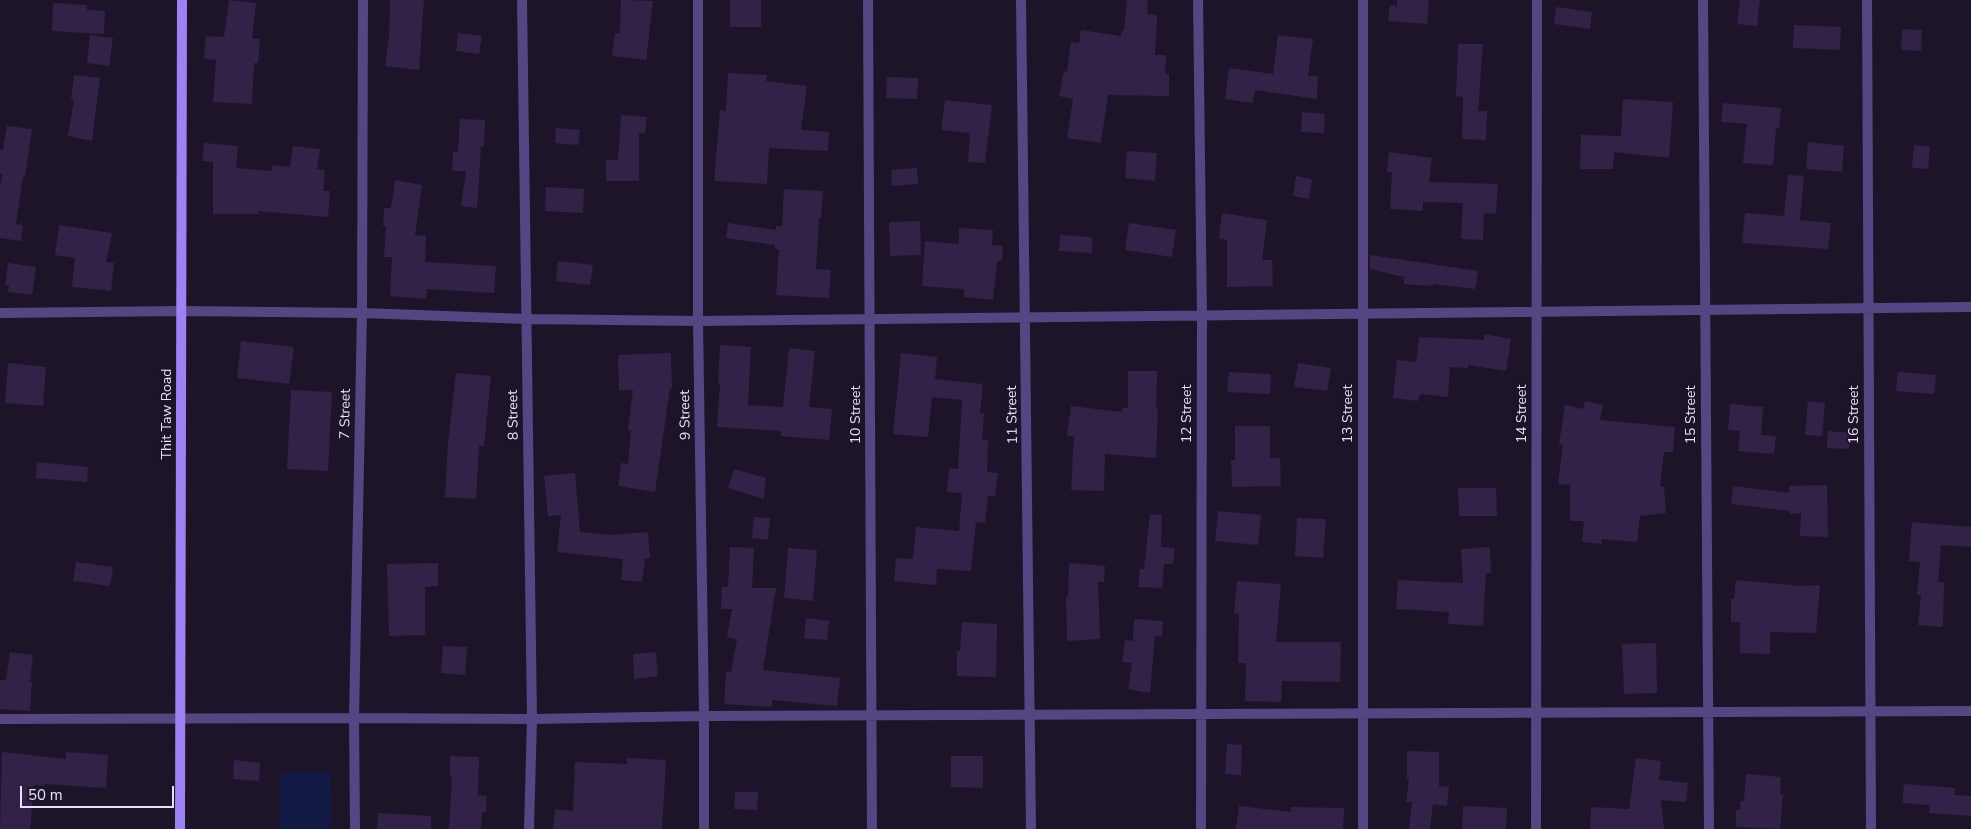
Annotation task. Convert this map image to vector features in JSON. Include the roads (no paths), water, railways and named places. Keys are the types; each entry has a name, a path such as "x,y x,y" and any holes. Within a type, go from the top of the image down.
{"street":[{"name":"Thit Taw Road","path":"180,829 182,0"},
{"name":"7 Street","path":"355,829 354,718 362,312 363,0"},
{"name":"8 Street","path":"522,0 532,719 529,829"},
{"name":"9 Street","path":"698,0 698,321 704,829"},
{"name":"10 Street","path":"868,0 872,829"},
{"name":"11 Street","path":"1020,0 1026,318 1031,829"},
{"name":"12 Street","path":"1198,0 1202,316 1201,829"},
{"name":"13 Street","path":"1362,0 1363,829"},
{"name":"14 Street","path":"1536,829 1537,0"},
{"name":"15 Street","path":"1703,0 1709,829"},
{"name":"16 Street","path":"1867,0 1871,829"},
{"path":"0,313 362,312 526,319 698,321 1971,308"},
{"path":"0,719 532,719 704,716 1971,711"}]}
